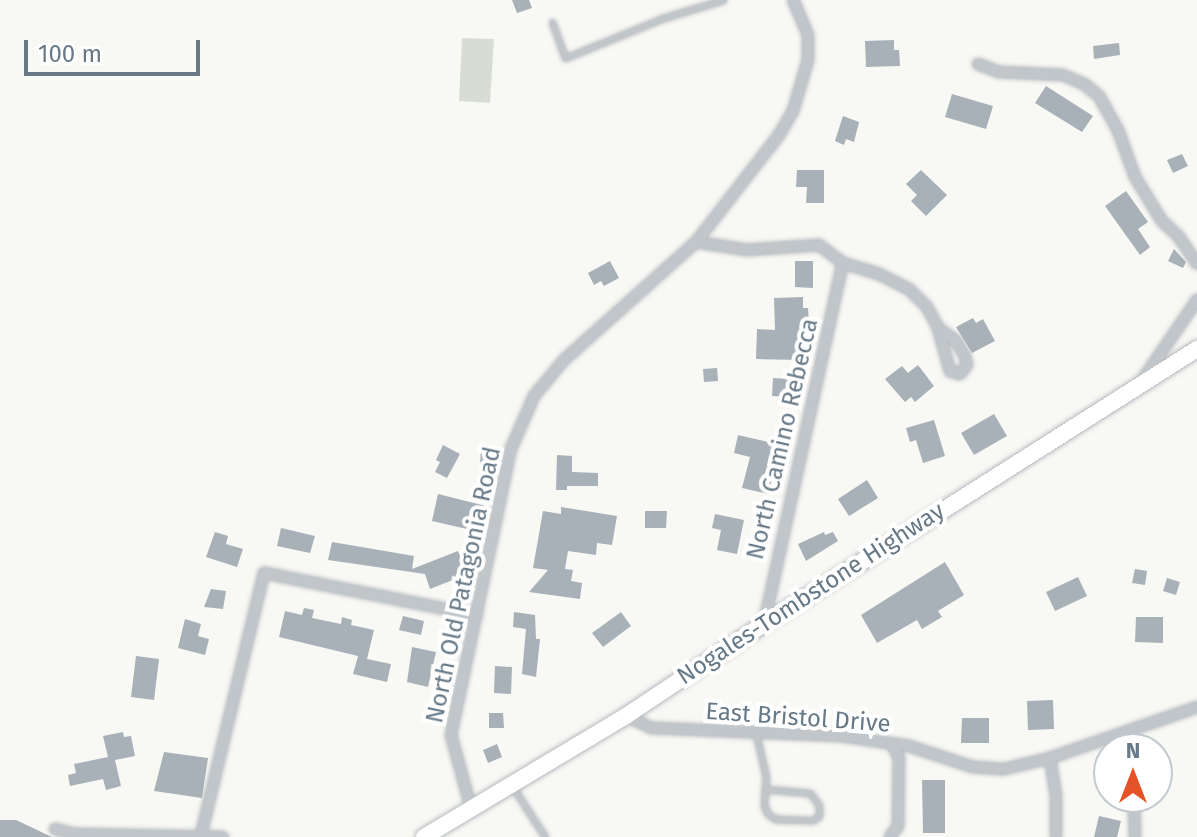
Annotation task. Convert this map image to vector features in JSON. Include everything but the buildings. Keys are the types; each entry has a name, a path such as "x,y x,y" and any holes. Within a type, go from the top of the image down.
{"main road":[{"name":"Nogales-Tombstone Highway","path":"427,836 626,716 764,624 1197,349"}],"street":[{"name":"North Old Patagonia Road","path":"471,808 451,735 511,449 534,396 564,360 696,242 793,111 805,74 809,44 793,0"},
{"path":"978,64 999,72 1063,75 1084,84 1099,96 1118,130 1135,177 1162,221 1179,237 1197,264"},
{"path":"696,242 747,250 819,245 843,263 879,274 909,289 927,307 938,328"},
{"name":"North Camino Rebecca","path":"764,624 843,263"},
{"path":"1140,384 1197,300"},
{"path":"201,835 264,573 477,615"},
{"name":"East Bristol Drive","path":"626,716 652,728 842,736 892,744 973,767 1004,769 1050,758 1197,707"},
{"path":"890,837 898,826 899,758 892,744"},
{"path":"1050,758 1056,795 1056,837"},
{"path":"1134,813 1135,837"},
{"path":"55,829 75,834 223,837"}],"lane":[{"path":"552,22 565,58 663,18 723,0"},
{"path":"756,733 766,777 765,789 764,805 775,819 813,820 819,816 819,805 810,793 765,789"},
{"path":"511,784 545,837"}],"shaded area":[{"path":"462,38 494,39 490,103 459,101"}]}
